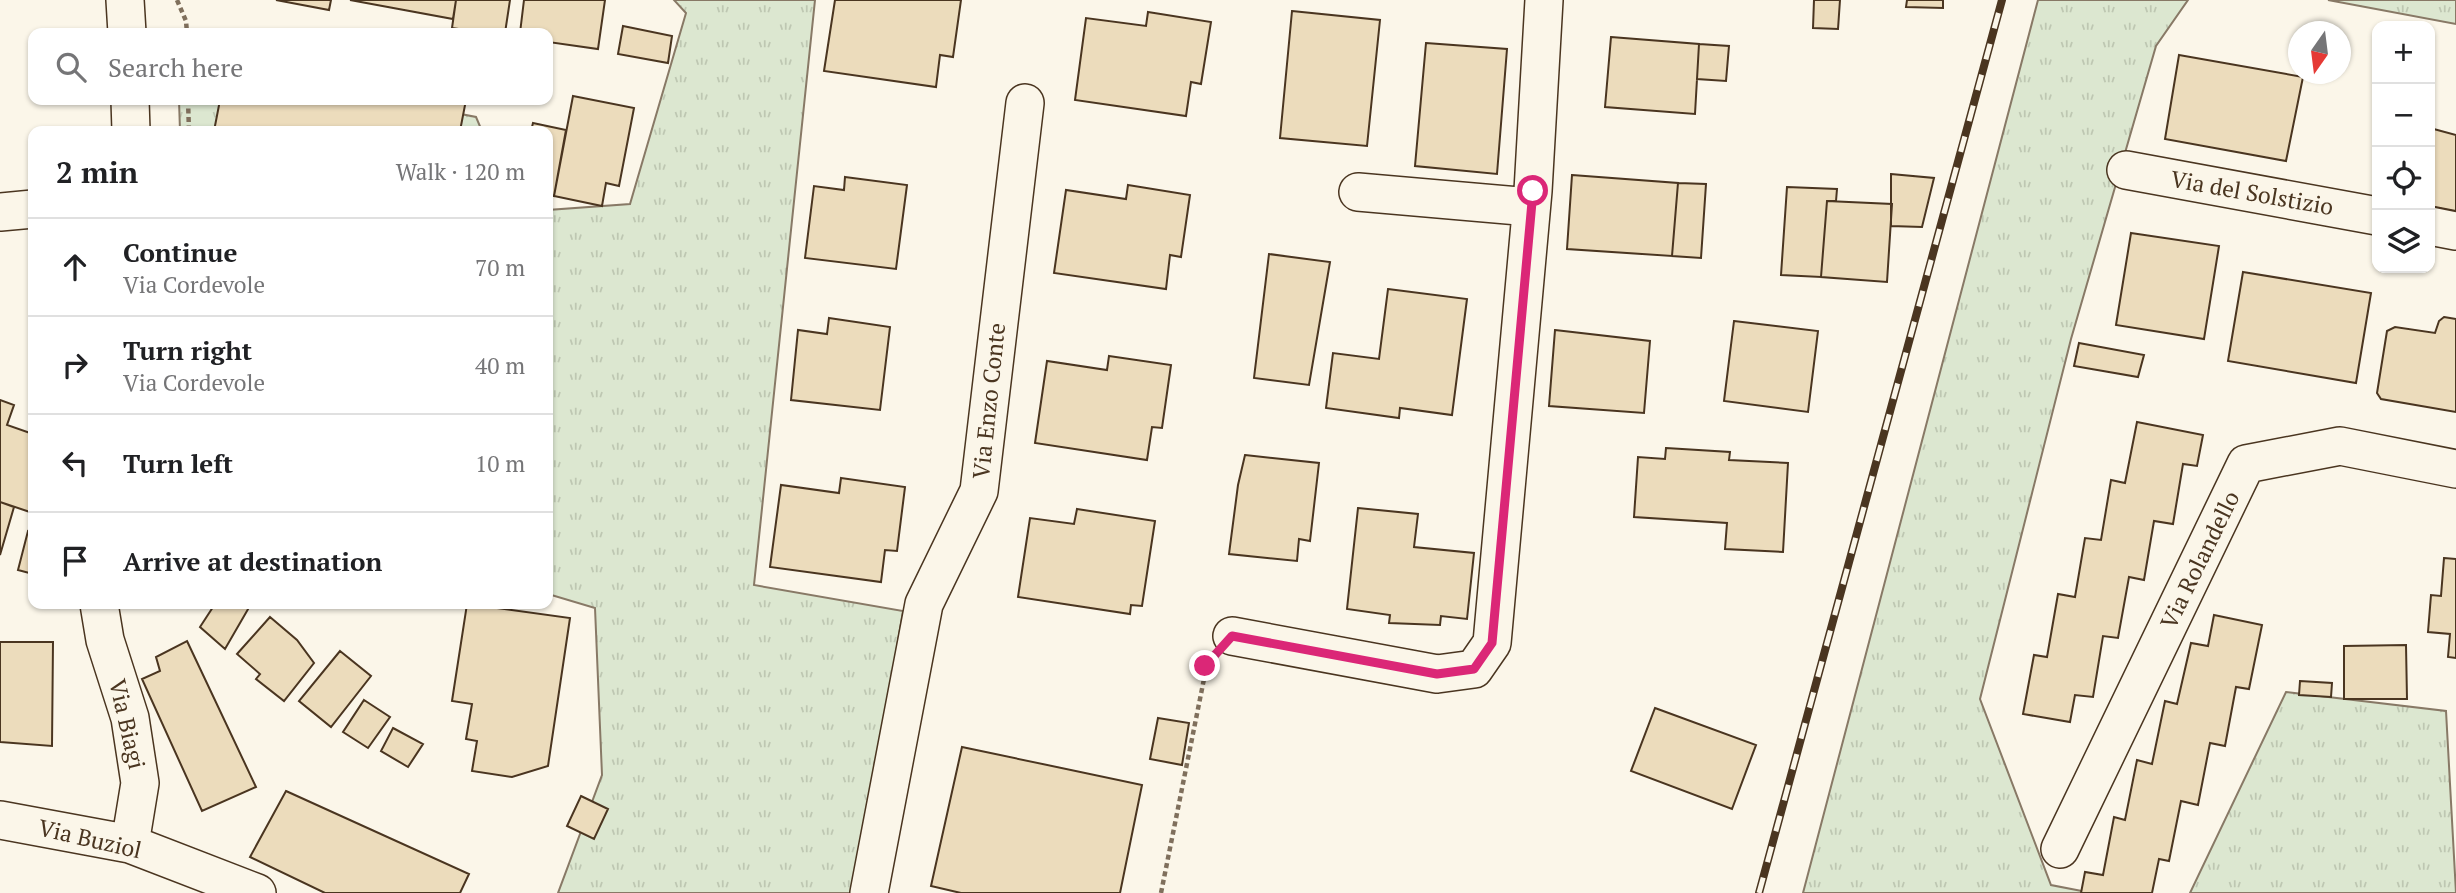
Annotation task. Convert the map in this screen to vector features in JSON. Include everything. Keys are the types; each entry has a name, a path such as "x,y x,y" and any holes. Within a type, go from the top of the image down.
{"street":[{"path":"125,0 127,28"},
{"path":"1232,636 1437,674 1474,669 1492,643 1531,207 1544,0"},
{"name":"Via Enzo Conte","path":"869,893 924,604 979,491 1025,103"},
{"path":"130,105 131,126"},
{"name":"Via del Solstizio","path":"2126,170 2372,215"},
{"path":"1358,192 1531,207"},
{"path":"0,212 28,209"},
{"path":"2435,227 2456,231"},
{"name":"Via Rolandello","path":"2060,849 2246,464 2340,446 2456,470"},
{"name":"Via Biagi","path":"100,609 105,640 130,718 140,783 130,845"},
{"name":"Via Buziol","path":"0,820 130,845 257,893"}],"path":[{"path":"177,0 187,28"},
{"path":"188,105 189,126"},
{"path":"1161,893 1205,666 1232,636"}],"green space":[{"path":"674,0 815,0 754,585 903,611 856,893 558,893 602,775 595,608 553,595 553,210 630,204 686,13"},
{"path":"2038,0 2188,0 2156,46 2071,339 1980,699 2051,885 2092,893 1803,893"},
{"path":"2328,0 2456,0 2456,24"},
{"path":"179,105 414,105 476,117 480,126 180,126"},
{"path":"2286,692 2446,711 2456,893 2190,893"}],"building":[{"path":"276,0 331,0 329,10"},
{"path":"350,0 456,0 453,19"},
{"path":"456,0 510,0 506,28 452,28"},
{"path":"524,0 605,0 598,49 553,43 553,28 521,28"},
{"path":"835,0 961,0 953,57 940,55 936,87 824,71"},
{"path":"1814,0 1840,0 1838,29 1813,28"},
{"path":"1907,0 1943,0 1943,8 1906,7"},
{"path":"1292,11 1380,20 1367,146 1280,138"},
{"path":"1148,12 1211,22 1201,84 1191,82 1186,116 1075,100 1086,18 1146,26"},
{"path":"623,26 672,36 668,63 618,54"},
{"path":"1611,37 1699,44 1695,114 1605,107"},
{"path":"1426,43 1507,49 1497,174 1415,166"},
{"path":"1699,44 1729,46 1726,81 1697,79"},
{"path":"2179,55 2288,74 2288,84 2302,84 2286,161 2165,139"},
{"path":"573,96 634,108 619,186 606,183 602,206 554,196"},
{"path":"219,105 465,105 461,126 215,126"},
{"path":"553,127 566,130 553,196"},
{"path":"2435,129 2456,135 2456,211 2435,207"},
{"path":"1891,174 1934,178 1922,227 1891,226"},
{"path":"1572,175 1678,183 1672,256 1567,249"},
{"path":"845,177 907,185 896,269 805,258 814,186 844,190"},
{"path":"1678,183 1706,184 1701,258 1672,256"},
{"path":"1128,185 1190,195 1181,257 1170,255 1166,289 1054,273 1066,190 1126,199"},
{"path":"1787,187 1837,189 1836,201 1827,201 1821,277 1781,275"},
{"path":"1827,201 1892,204 1887,282 1821,277"},
{"path":"2131,233 2219,246 2204,339 2116,325"},
{"path":"1269,254 1330,262 1309,385 1254,378"},
{"path":"2243,272 2371,293 2356,383 2228,361"},
{"path":"1388,289 1467,299 1452,415 1400,408 1399,418 1326,408 1333,353 1379,359"},
{"path":"2444,317 2456,319 2456,412 2381,399 2377,393 2387,331 2395,327 2435,333 2439,321"},
{"path":"829,318 890,327 880,410 791,400 798,330 827,334"},
{"path":"1734,321 1818,331 1808,412 1724,401"},
{"path":"1555,330 1650,341 1644,413 1549,406"},
{"path":"2079,343 2144,355 2138,377 2074,366"},
{"path":"1109,356 1171,365 1162,428 1152,427 1147,460 1035,443 1047,361 1107,370"},
{"path":"0,400 14,405 7,425 28,432 28,511 0,502"},
{"path":"2137,422 2203,435 2197,466 2183,464 2173,524 2154,521 2144,580 2129,577 2118,638 2103,636 2093,697 2075,695 2070,722 2023,714 2034,655 2047,657 2058,594 2075,597 2085,538 2101,540 2111,480 2125,483"},
{"path":"1666,448 1730,452 1729,460 1788,463 1783,552 1725,549 1727,523 1634,517 1638,457 1665,459"},
{"path":"1245,455 1319,463 1310,541 1299,539 1297,561 1229,554 1238,485"},
{"path":"841,478 905,487 897,551 885,550 881,582 770,567 781,485 839,493"},
{"path":"0,502 14,507 0,555"},
{"path":"1358,508 1418,514 1414,547 1474,553 1467,619 1441,616 1440,625 1389,623 1390,615 1347,609"},
{"path":"1077,509 1155,521 1142,606 1131,605 1130,614 1018,597 1030,518 1074,524"},
{"path":"28,531 28,573 18,570"},
{"path":"2444,558 2456,559 2456,658 2448,657 2450,634 2428,632 2431,595 2441,596"},
{"path":"212,609 248,609 225,649 200,627"},
{"path":"466,609 504,609 570,618 548,766 512,777 472,771 477,741 466,739 472,704 452,701"},
{"path":"2214,615 2262,625 2249,689 2236,687 2225,746 2210,743 2198,805 2181,801 2169,861 2159,859 2152,893 2081,893 2085,872 2103,875 2114,817 2125,820 2137,760 2152,764 2165,701 2177,704 2191,643 2208,646"},
{"path":"270,617 297,640 314,663 284,701 256,679 260,674 237,654"},
{"path":"187,641 256,787 202,811 142,679 160,671 156,657"},
{"path":"0,642 53,642 52,746 0,742"},
{"path":"2406,645 2407,699 2344,699 2344,646"},
{"path":"340,651 371,676 331,727 299,701"},
{"path":"2300,681 2332,683 2331,697 2299,695"},
{"path":"364,700 390,717 368,748 343,732"},
{"path":"1655,708 1756,745 1732,809 1631,771"},
{"path":"1158,718 1189,723 1182,765 1150,759"},
{"path":"393,728 423,744 408,767 381,751"},
{"path":"962,747 1142,785 1120,893 961,893 931,886"},
{"path":"286,791 469,874 460,893 325,893 250,857"},
{"path":"581,796 608,809 594,839 567,826"}],"railway":[{"path":"1759,893 2002,0"}],"route":[{"path":"1205,666 1232,636 1437,674 1474,669 1492,643 1533,191"}]}
